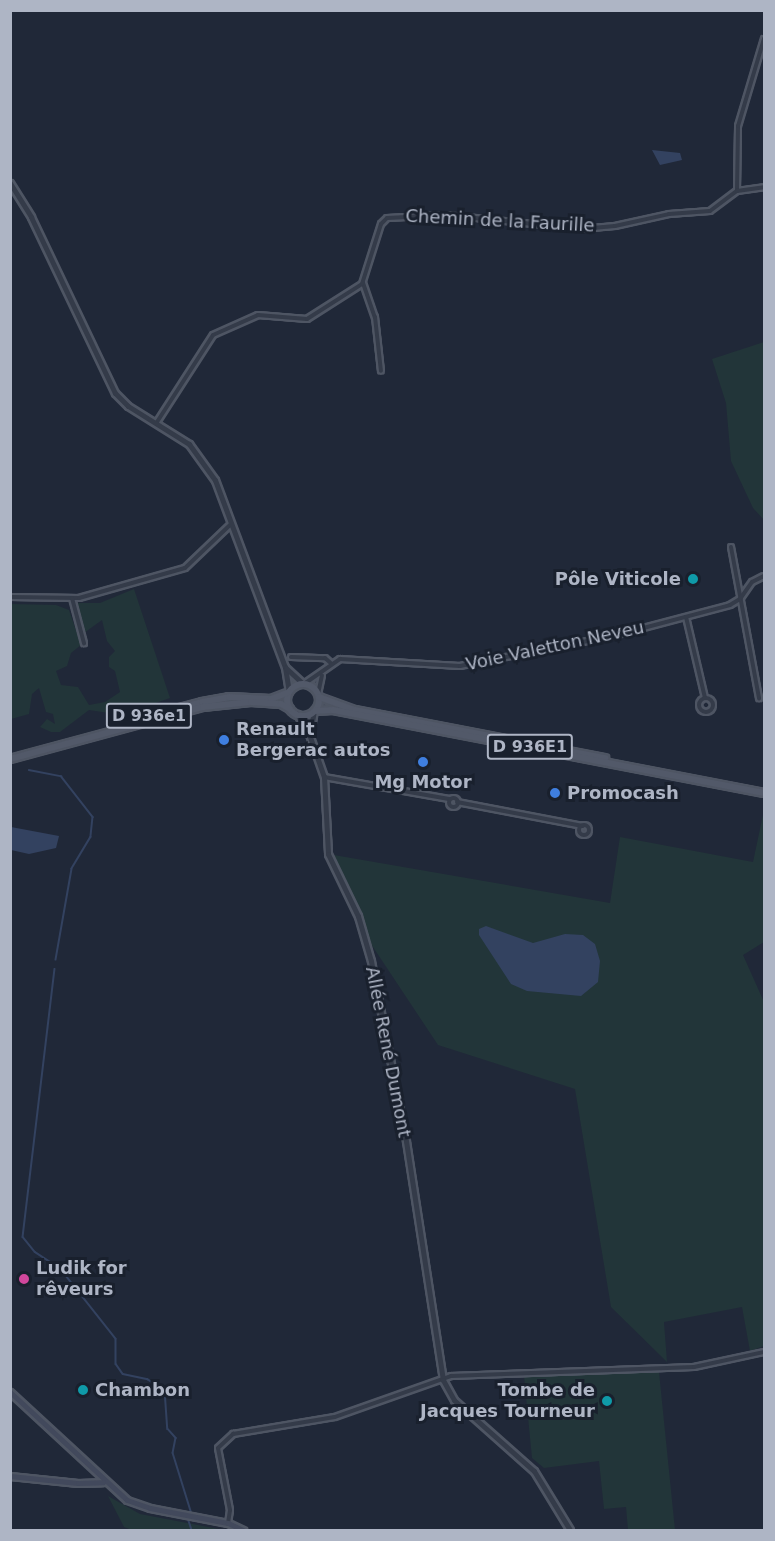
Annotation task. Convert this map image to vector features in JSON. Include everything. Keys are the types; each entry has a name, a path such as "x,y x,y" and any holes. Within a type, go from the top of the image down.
{"main road":[{"path":"304,684 319,696 314,711 297,714 290,709 289,692 304,684"},
{"name":"D 936e1","path":"10,757 202,702 229,697 271,699 289,692"},
{"name":"D 936e1","path":"319,696 355,710 489,735"},
{"name":"D 936e1","path":"10,757 203,706 251,702 281,704 290,709"},
{"name":"D 936E1","path":"314,711 333,710 765,791"},
{"name":"D 936E1","path":"489,735 765,791"},
{"path":"10,1392 102,1480 137,1505 228,1523 243,1530"},
{"path":"86,1482 88,1467"},
{"path":"10,1476 86,1482 102,1480"}],"street":[{"path":"736,191 738,126 765,39"},
{"path":"10,183 31,217 115,393 128,406 189,444 204,462 232,523 285,667 289,692"},
{"name":"Chemin de la Faurille","path":"363,283 381,224 395,215 447,215 581,229 710,211 736,191 765,187"},
{"path":"157,422 213,335 258,315 307,319 363,283 375,317 381,371"},
{"path":"10,597 72,598 185,568 232,523"},
{"path":"731,548 759,698"},
{"name":"Voie Valetton Neveu","path":"291,657 325,658 332,664 351,659 466,665 613,636 686,616 740,599 752,582 765,576"},
{"path":"72,598 84,643"},
{"path":"686,616 705,698"},
{"path":"285,667 304,684 322,674 332,664"},
{"path":"319,696 322,674"},
{"path":"309,734 314,711"},
{"name":"Allée René Dumont","path":"297,714 309,734 324,777 328,854 358,916 371,961 406,1142 442,1378"},
{"path":"324,777 449,799 449,806 457,802 583,826"},
{"path":"228,1523 231,1510 218,1448 225,1438 335,1418 442,1378 694,1367 765,1352"},
{"path":"442,1378 454,1400 534,1471 570,1530"}],"green space":[{"path":"764,342 764,520 753,508 731,461 726,403 712,359"},
{"path":"134,589 170,698 122,715 89,710 60,732 51,732 40,727 47,719 55,724 53,714 46,712 39,688 32,694 29,714 11,719 11,604 56,605 69,610 81,645 71,653 67,666 56,671 61,685 78,687 89,705 105,702 120,692 115,671 109,667 109,657 115,651 107,641 102,620 84,633 76,603 100,603"},
{"path":"764,810 764,942 743,955 764,1002 764,1346 750,1351 742,1307 664,1322 667,1362 611,1307 575,1089 438,1045 365,935 328,854 610,903 620,837 753,862"},
{"path":"659,1372 675,1530 628,1530 626,1507 604,1509 599,1461 544,1468 532,1458 524,1376"},
{"path":"108,1496 140,1514 224,1530 132,1530 124,1527"}],"water":[{"path":"652,150 680,153 682,160 660,165"},
{"path":"11,827 59,836 56,848 29,854 11,850"},
{"path":"486,926 533,943 565,934 583,935 595,944 600,961 598,982 581,996 527,991 511,984 479,935 479,929"}],"waterway":[{"path":"29,770 61,776 93,817 91,837 72,869 56,960"},
{"path":"55,969 23,1237 35,1252 60,1268 116,1339 116,1364 123,1374 147,1379 165,1390 168,1429 176,1438 173,1453 191,1511"},
{"path":"189,1521 192,1530"}],"place":[{"name":"Pôle Viticole","path":"693,579"},
{"name":"Renault Bergerac autos","path":"224,740"},
{"name":"Mg Motor","path":"423,762"},
{"name":"Promocash","path":"555,793"},
{"name":"Ludik for rêveurs","path":"24,1279"},
{"name":"Chambon","path":"83,1390"},
{"name":"Tombe de Jacques Tourneur","path":"607,1401"}]}
